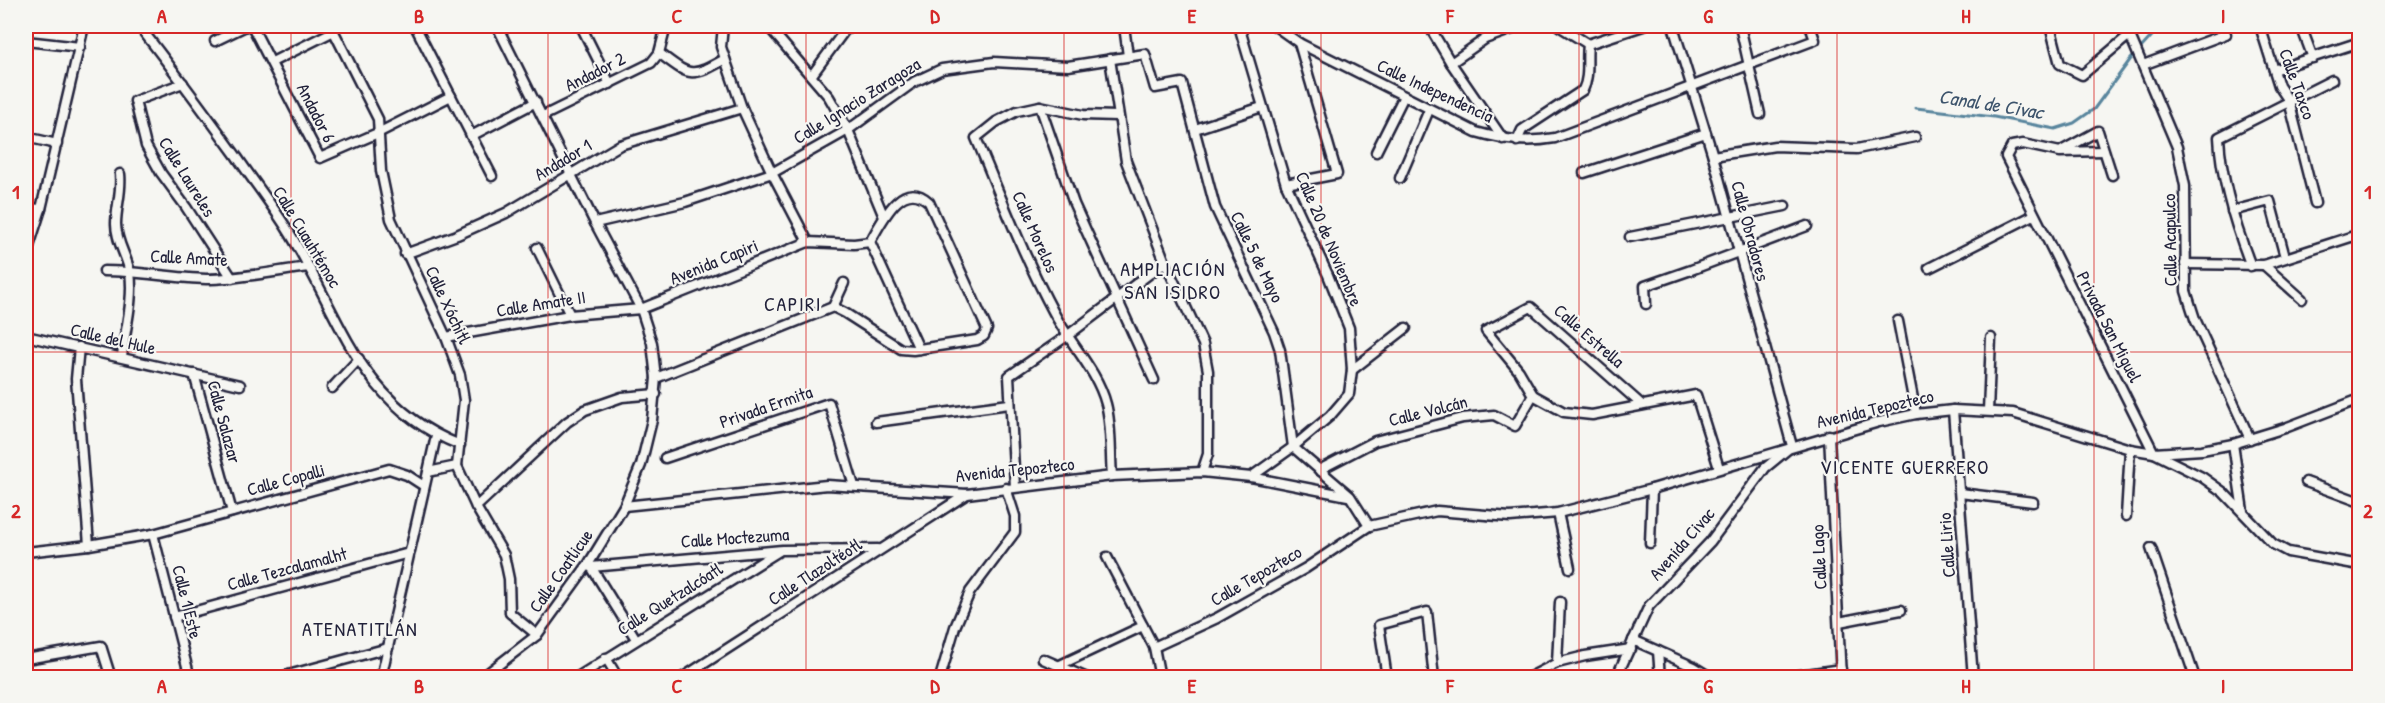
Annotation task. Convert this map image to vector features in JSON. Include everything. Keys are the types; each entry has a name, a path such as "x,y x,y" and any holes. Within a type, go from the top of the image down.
{"street":[{"path":"26,256 57,144 84,26"},
{"name":"Calle Cuauhtémoc","path":"139,26 183,82 282,222 309,267 341,332 383,394 409,417 436,436 460,445"},
{"path":"215,41 246,26"},
{"name":"Andador 6","path":"252,26 320,158 380,132"},
{"path":"415,26 492,176"},
{"path":"476,507 567,422 585,410 622,397 656,394 652,343 641,309 571,176 537,102 497,26"},
{"path":"581,26 610,84"},
{"path":"659,26 664,34 659,53 686,73 702,72 725,59"},
{"path":"723,26 721,46 742,108 772,173 808,242"},
{"path":"768,26 829,97 848,130 884,217"},
{"path":"812,75 849,26"},
{"path":"1124,26 1128,56"},
{"name":"Calle 20 de Noviembre","path":"1239,26 1286,184 1328,275 1349,328 1352,370 1349,394 1330,416 1295,449"},
{"name":"Calle Independencia","path":"1275,26 1299,43 1476,132 1503,139 1535,142 1556,138 1815,40 1810,26"},
{"path":"1429,26 1451,63 1503,139"},
{"path":"1451,63 1485,39 1521,26"},
{"path":"1559,26 1588,44"},
{"path":"1588,44 1632,27 1643,26"},
{"name":"Calle Obradores","path":"1673,26 1706,131 1792,446"},
{"path":"1740,26 1760,114"},
{"path":"2050,26 2060,64 2082,75 2128,33 2140,26"},
{"name":"Calle Taxco","path":"2259,26 2279,86 2289,101 2315,203"},
{"path":"2301,26 2313,58"},
{"path":"272,62 332,28"},
{"name":"Calle Xóchitl","path":"332,28 378,119 381,171 391,219 405,254 446,337 460,375 464,400 458,466"},
{"name":"Calle Acapulco","path":"2128,33 2177,147 2185,186 2186,291 2195,318 2250,439"},
{"path":"2141,61 2226,34"},
{"path":"26,41 80,47"},
{"path":"2274,70 2360,42"},
{"path":"1286,184 1337,174 1299,43"},
{"path":"1517,141 1522,130 1583,90 1588,80 1585,62 1588,44"},
{"name":"Andador 2","path":"543,116 651,63 659,53"},
{"name":"Calle 5 de Mayo","path":"1128,56 1145,54 1155,88 1182,83 1216,210 1274,332 1280,350 1295,449"},
{"name":"Calle Ignacio Zaragoza","path":"596,223 685,202 772,173 848,130 906,87 942,69 994,62 1068,66 1128,56"},
{"path":"1110,59 1117,116 1126,161 1165,262 1203,344 1208,372 1208,454 1202,472"},
{"path":"2251,266 2232,211 2220,157 2219,137 2332,80"},
{"name":"Calle Laureles","path":"183,82 135,101 146,146 161,173 232,278"},
{"path":"380,132 451,96"},
{"path":"1376,152 1404,96"},
{"path":"471,136 537,102"},
{"path":"1040,106 1080,219 1154,380"},
{"name":"Calle Morelos","path":"1112,477 1107,406 1091,370 1067,336 1042,289 976,138 996,122 1017,111 1040,106 1083,115 1117,116"},
{"path":"1195,129 1262,107"},
{"name":"Andador 1","path":"405,254 481,225 571,176 620,145 742,108"},
{"path":"1400,178 1430,110"},
{"path":"1584,173 1706,131"},
{"path":"2060,152 2098,131 2112,175"},
{"path":"26,137 57,144"},
{"path":"1713,156 1775,146 1857,149 1915,137"},
{"name":"Privada San Miguel","path":"2060,152 2023,144 2012,146 2006,157 2154,453"},
{"path":"2060,152 2104,151"},
{"path":"120,174 122,189 116,226 117,238 129,271 131,286 122,356"},
{"path":"833,307 901,349 919,349 977,340 984,336 987,329 929,202 921,194 909,193 900,199 884,217 870,242 919,349"},
{"path":"2232,211 2270,201 2285,257"},
{"path":"1630,237 1785,206"},
{"path":"26,208 40,209"},
{"path":"1929,268 2034,215"},
{"path":"1646,304 1645,286 1807,226"},
{"path":"2185,264 2264,265 2360,234"},
{"name":"Avenida Capiri","path":"641,309 808,242 854,244 870,242"},
{"path":"537,248 570,315"},
{"path":"940,678 955,627 970,592 1015,532 1015,516 1010,488 1009,376 1067,336 1165,262"},
{"path":"2264,265 2302,299"},
{"name":"Calle Amate","path":"104,271 129,271 205,279 232,278 309,267"},
{"path":"656,378 833,307 844,283"},
{"name":"Calle Estrella","path":"1533,395 1519,371 1486,331 1531,307 1642,405"},
{"name":"Calle Amate II","path":"446,337 570,315 641,309"},
{"path":"1898,321 1916,414"},
{"path":"1352,370 1406,328"},
{"name":"Calle del Hule","path":"26,336 122,356 240,385"},
{"path":"1988,411 1991,338"},
{"path":"79,348 76,379 89,545"},
{"path":"332,388 359,359"},
{"name":"Calle Salazar","path":"194,374 232,512"},
{"name":"Calle Coatlicue","path":"486,678 488,673 537,635 590,565 624,506 641,465 656,394"},
{"path":"1533,395 1564,412 1592,415 1696,395 1719,468"},
{"name":"Calle Volcán","path":"1319,470 1375,441 1463,417 1494,415 1515,426 1533,395"},
{"path":"2154,453 2202,450 2234,444 2360,399"},
{"name":"Privada Ermita","path":"665,458 830,403 854,486"},
{"path":"876,422 1010,404"},
{"name":"Avenida Tepozteco","path":"1369,526 1437,511 1510,517 1558,513 1652,489 1829,435 1916,414 1953,410 1988,411 2013,413 2130,449 2154,453 2202,477 2223,492 2273,544 2288,552 2360,566"},
{"name":"Calle Lirio","path":"1953,410 1973,678"},
{"name":"Calle Lago","path":"1829,435 1841,673"},
{"path":"381,678 436,436"},
{"path":"2234,444 2243,512"},
{"name":"Avenida Civac","path":"1616,678 1649,606 1710,542 1765,468 1792,446"},
{"path":"1251,477 1295,449 1350,496 1369,526"},
{"path":"2126,516 2130,449"},
{"path":"428,472 458,466 463,482 504,555 509,579 510,613 537,635"},
{"name":"Calle Copalli","path":"26,552 127,540 389,469 407,475 424,486"},
{"name":"Avenida Tepozteco","path":"624,506 827,485 967,494 1112,477 1202,472 1251,477 1350,496"},
{"path":"2306,483 2360,502"},
{"path":"1650,543 1652,489"},
{"path":"1960,493 2033,502"},
{"name":"Calle Tlazoltéotl","path":"682,678 967,494"},
{"path":"1558,513 1570,568"},
{"name":"Calle Tepozteco","path":"1154,646 1227,612 1306,567 1369,526"},
{"name":"Calle 1 Este","path":"153,534 190,678"},
{"path":"2151,548 2195,678"},
{"name":"Calle Moctezuma","path":"590,565 782,550 881,549"},
{"name":"Calle Quetzalcóatl","path":"576,678 782,550"},
{"name":"Calle Tezcalamalht","path":"174,617 409,553"},
{"path":"1107,557 1154,646 1160,678"},
{"path":"590,565 636,639"},
{"path":"1557,663 1560,602"},
{"path":"1839,622 1901,610"},
{"path":"1387,678 1379,625 1427,612 1434,678"},
{"path":"1060,665 1143,626"},
{"path":"1528,678 1542,675 1557,663 1632,645 1658,651 1712,678"},
{"path":"26,659 101,646 111,678"},
{"path":"278,678 388,648"},
{"path":"1658,651 1660,678"},
{"path":"606,658 618,678"},
{"path":"1043,659 1086,678"},
{"path":"1779,678 1841,673"}],"waterway":[{"name":"Canal de Civac","path":"1916,108 1994,117 2055,129 2074,123 2094,109 2130,60 2161,26"}],"district":[{"name":"AMPLIACIÓN SAN ISIDRO","path":"1173,280"},
{"name":"CAPIRI","path":"793,304"},
{"name":"VICENTE GUERRERO","path":"1905,467"},
{"name":"ATENATITLÁN","path":"360,629"}]}
